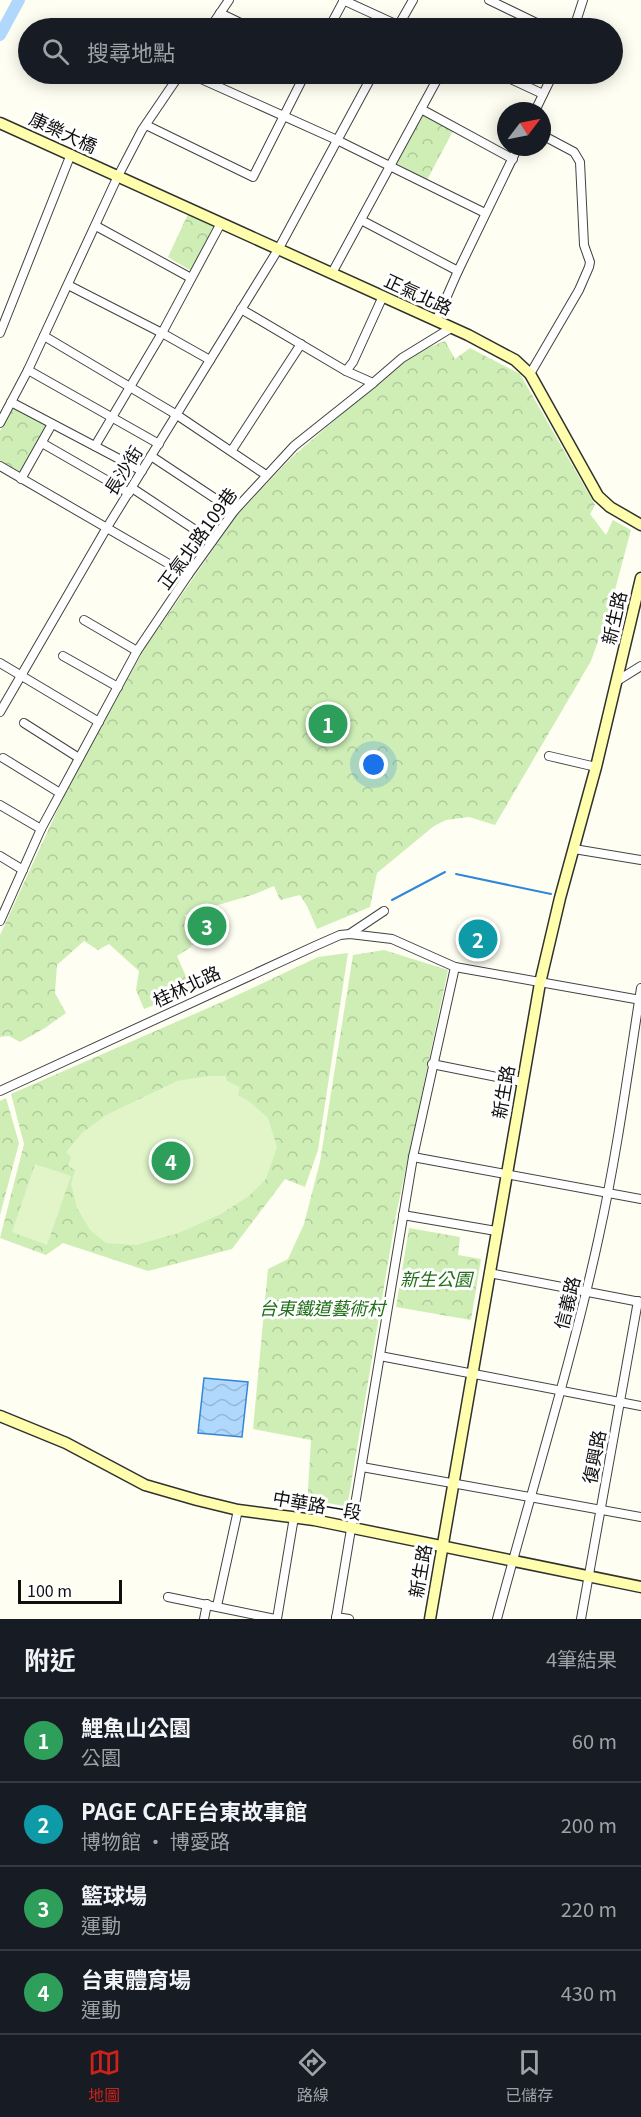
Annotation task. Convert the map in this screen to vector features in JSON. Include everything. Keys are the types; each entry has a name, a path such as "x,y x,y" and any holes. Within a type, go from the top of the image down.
{"street":[{"path":"217,18 229,0"},
{"path":"334,18 344,0 380,18"},
{"path":"404,18 412,0"},
{"path":"489,0 526,18"},
{"path":"577,18 583,0"},
{"path":"220,13 230,18"},
{"path":"0,423 28,370 96,226 115,176 173,84"},
{"path":"213,84 391,165 485,213"},
{"path":"146,125 253,177 300,84"},
{"name":"長沙街","path":"0,712 106,529 279,248 368,84"},
{"path":"332,273 435,84"},
{"path":"522,84 543,94"},
{"path":"539,102 548,84"},
{"path":"421,109 513,159"},
{"name":"康樂大橋","path":"0,123 115,176"},
{"path":"530,374 579,290 590,262 584,245 581,168 574,152 551,140"},
{"path":"0,333 71,154"},
{"path":"436,321 485,213 514,156"},
{"name":"正氣北路","path":"115,176 279,248 515,360 530,374 598,496 610,507 641,525"},
{"path":"361,220 458,271"},
{"path":"95,446 162,333 221,223"},
{"path":"96,226 191,278"},
{"path":"68,285 210,360"},
{"path":"346,371 353,362 383,297"},
{"path":"241,309 346,371 373,383"},
{"name":"正氣北路109巷","path":"0,921 40,829 137,651 234,512 294,446 402,358 451,328"},
{"path":"44,336 177,415 266,475"},
{"path":"232,450 301,344"},
{"path":"28,370 159,444"},
{"path":"11,402 142,471"},
{"path":"21,478 52,424"},
{"path":"42,443 82,467 130,490 212,541"},
{"path":"151,456 234,512"},
{"path":"0,466 188,575"},
{"name":"新生路","path":"430,1619 540,983 596,767 641,578"},
{"path":"84,620 137,651"},
{"path":"63,656 118,687"},
{"path":"0,663 99,722"},
{"path":"617,681 641,666"},
{"path":"24,723 79,758"},
{"path":"549,756 596,767"},
{"path":"3,758 60,794"},
{"path":"0,805 40,829"},
{"path":"574,849 641,860"},
{"path":"0,856 23,870"},
{"path":"350,934 384,911"},
{"name":"桂林北路","path":"0,1091 340,935 393,939 455,967 640,1000"},
{"path":"349,1619 336,1618 413,1157 455,967"},
{"name":"信義路","path":"497,1619 562,1390 609,1193 641,988"},
{"path":"432,1064 522,1082"},
{"path":"413,1157 641,1198"},
{"path":"403,1215 496,1231"},
{"path":"489,1273 639,1302"},
{"name":"復興路","path":"581,1619 639,1302"},
{"path":"380,1356 641,1406"},
{"name":"中華路一段","path":"0,1416 66,1443 145,1485 238,1510 294,1517 641,1587"},
{"path":"362,1467 641,1517"},
{"path":"217,1606 238,1510"},
{"path":"168,1597 276,1619 294,1517"},
{"path":"204,1619 207,1604"}],"green space":[{"path":"422,114 453,131 427,180 396,163"},
{"path":"189,212 216,226 193,272 168,257"},
{"path":"445,341 455,359 470,348 520,374 595,505 590,514 606,535 613,520 631,530 612,601 591,661 495,825 469,817 446,820 434,826 377,873 370,907 317,929 300,895 280,900 274,886 185,915 194,936 191,947 177,956 192,990 144,1009 136,990 139,971 109,944 98,950 84,941 57,965 55,993 66,1013 20,1042 9,1036 0,1037 0,935 68,787 144,649 237,515 291,458 417,352"},
{"path":"14,407 48,426 21,474 0,462 0,431"},
{"path":"220,907 231,927 192,946 184,924"},
{"name":"台東鐵道藝術村","path":"384,950 448,970 396,1215 346,1514 307,1506 311,1440 253,1429 268,1269 288,1259 304,1224 320,1162 353,955"},
{"path":"348,953 318,1150 305,1187 285,1179 232,1249 148,1271 63,1243 46,1255 0,1238 24,1144 11,1094 231,998 318,957"},
{"path":"208,1076 226,1076 227,1081 240,1087 238,1095 268,1118 277,1147 266,1179 249,1196 221,1214 179,1233 136,1245 106,1243 90,1230 77,1208 71,1184 75,1170 68,1166 71,1157 66,1152 82,1133 106,1115 177,1081"},
{"path":"6,1098 19,1143 0,1215 0,1101"},
{"path":"35,1164 71,1176 47,1245 12,1232"},
{"name":"新生公園","path":"409,1228 460,1237 458,1255 481,1259 471,1320 396,1307"}],"water":[{"path":"204,1378 248,1382 242,1437 198,1433"}],"waterway":[{"path":"0,35 19,0"},
{"path":"392,900 445,872"},
{"path":"456,874 551,894"}],"place":[{"name":"鯉魚山公園","path":"328,724"},
{"name":"籃球場","path":"207,926"},
{"name":"PAGE CAFE台東故事館","path":"478,939"},
{"name":"台東體育場","path":"171,1161"}]}
